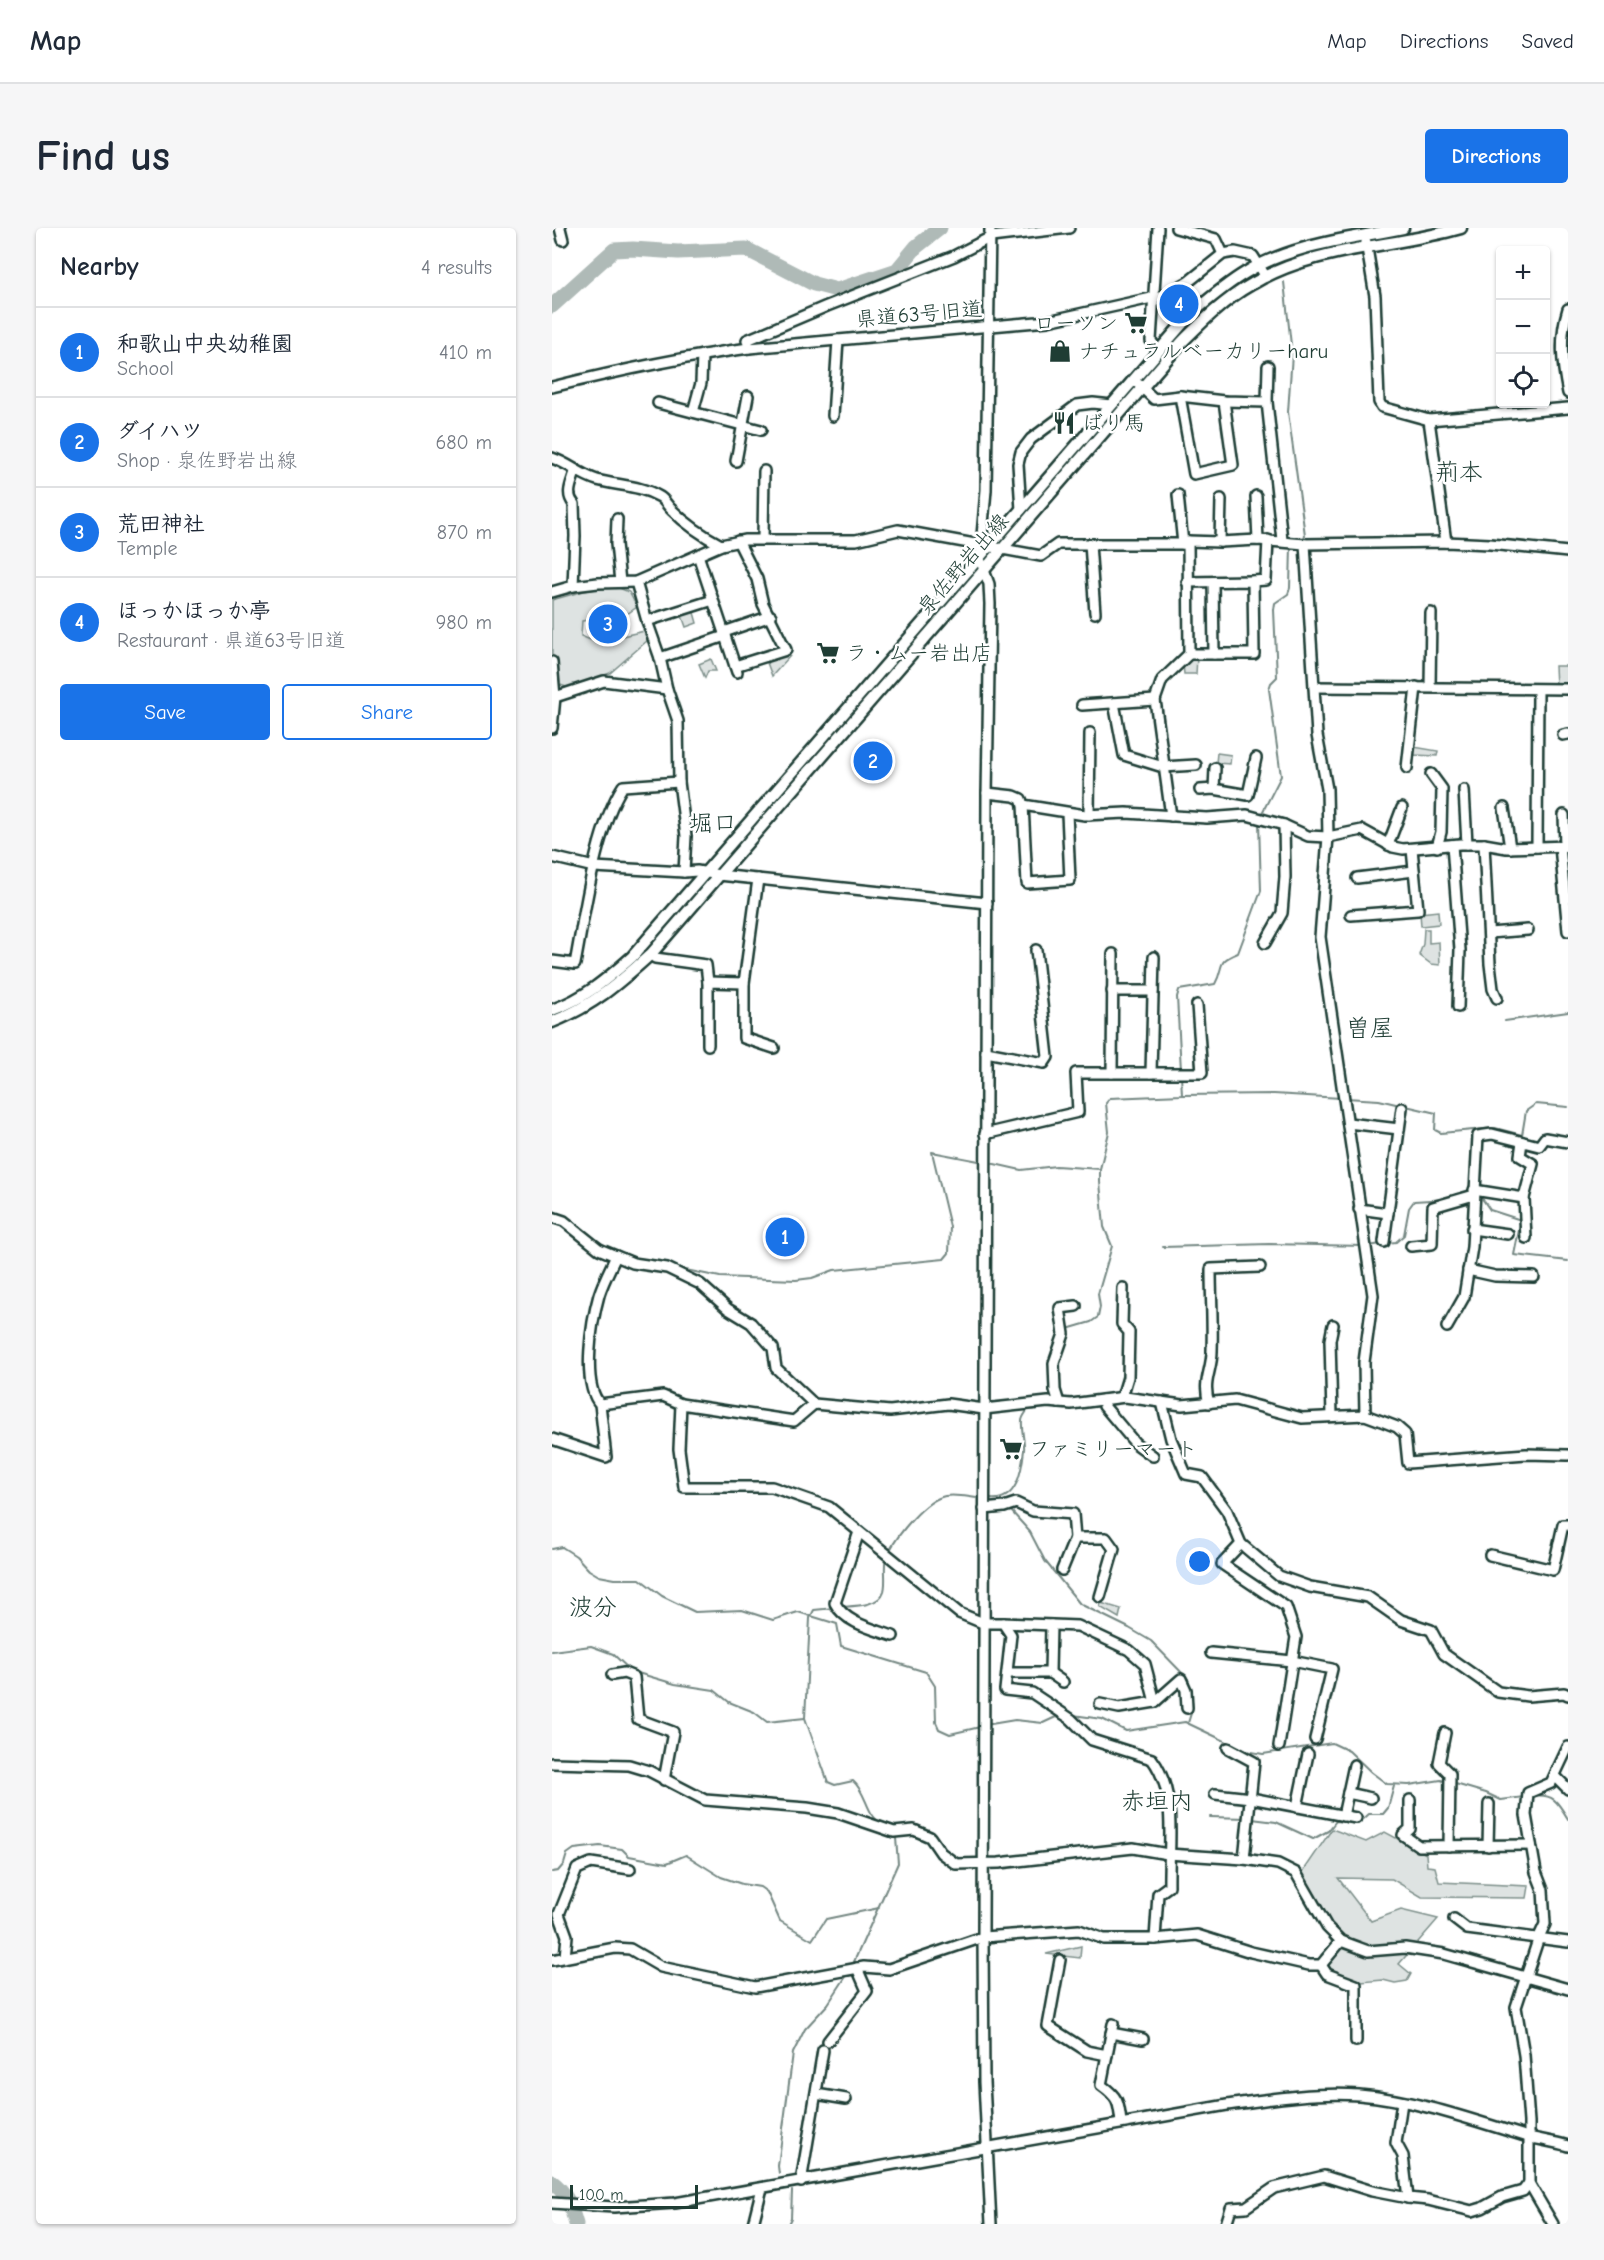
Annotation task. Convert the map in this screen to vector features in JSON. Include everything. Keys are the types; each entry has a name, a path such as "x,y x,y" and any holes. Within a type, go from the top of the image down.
{"main road":[{"name":"泉佐野岩出線","path":"552,1010 575,1001 603,983 632,957 980,559 986,545 1021,510 1158,350 1191,315 1223,287 1259,265 1307,247 1403,228"},
{"name":"泉佐野岩出線","path":"552,1022 577,1012 607,993 651,954 1181,343 1225,301 1283,268 1319,257 1461,228"}],"street":[{"path":"560,228 563,240"},
{"path":"749,348 747,340 954,256 990,232 1069,228"},
{"path":"1158,228 1151,341 1158,350"},
{"path":"1176,228 1192,230 1216,239 1223,254 1236,252 1253,256 1266,276"},
{"path":"986,545 990,232"},
{"path":"1366,235 1366,248 1375,296 1379,402 1382,407 1429,420 1568,408"},
{"name":"県道63号旧道","path":"552,387 609,373 749,348 1048,321 1165,295 1188,282 1223,254"},
{"path":"1568,309 1562,326 1561,342 1568,393"},
{"path":"833,416 838,340"},
{"path":"693,412 701,383 702,355"},
{"path":"1268,366 1267,402 1292,542 1314,687 1317,735 1327,789 1328,837 1320,937 1373,1295 1364,1362 1365,1415"},
{"path":"1133,379 1154,399 1180,396 1224,401 1267,402"},
{"path":"736,461 748,396"},
{"path":"1180,396 1194,474 1233,465 1224,401"},
{"path":"658,403 761,430"},
{"path":"1021,510 1017,464 1030,439 1077,405 1093,403 1112,405"},
{"path":"1429,420 1446,542"},
{"path":"552,458 564,462 575,472 597,480 635,486 662,498 669,508 697,533 721,545"},
{"path":"763,539 764,471"},
{"path":"573,586 574,504 568,492 575,472"},
{"path":"1178,495 1186,543 1189,654"},
{"path":"1187,582 1266,580 1256,496"},
{"path":"1220,542 1221,499"},
{"path":"617,519 616,544 620,582"},
{"path":"552,592 573,586 636,582 721,545 738,541 856,540 898,530 1041,556 1058,544 1263,540 1446,542 1568,552"},
{"path":"698,555 736,669 786,650 763,604 758,579 738,541"},
{"path":"1090,544 1095,613"},
{"path":"980,559 989,584 990,604 987,793 982,1937 984,2082 991,2224"},
{"path":"1171,816 1155,700 1162,680 1189,654 1254,654 1253,581"},
{"path":"636,582 678,721 679,782 686,836 684,872"},
{"path":"1213,582 1214,654"},
{"path":"646,621 713,600"},
{"path":"1430,687 1431,613"},
{"path":"660,658 771,616"},
{"path":"552,662 555,697 552,728"},
{"path":"555,697 604,681 667,689"},
{"path":"1314,687 1568,689"},
{"path":"1407,768 1416,687"},
{"path":"1537,847 1538,690"},
{"path":"1082,705 1155,700"},
{"path":"1114,703 1124,755 1163,767 1196,765"},
{"path":"1089,815 1090,733"},
{"path":"1255,817 1248,795 1256,758"},
{"path":"1214,789 1215,768"},
{"path":"1431,774 1442,789 1441,832 1437,847"},
{"path":"552,961 575,964 594,867 606,824 623,786 679,782"},
{"path":"1200,790 1214,789 1248,795"},
{"path":"1464,790 1467,844"},
{"path":"987,793 1021,799 1028,883 1070,880 1067,813"},
{"path":"1023,805 1089,815 1126,813 1207,818 1255,817 1284,825 1308,836 1328,837 1362,830 1393,847 1412,849 1467,844 1510,848 1564,846"},
{"path":"1389,844 1402,808"},
{"path":"1504,808 1510,848"},
{"path":"1564,815 1568,931"},
{"path":"1265,943 1282,913 1285,877 1284,825"},
{"path":"1484,844 1493,989 1497,998"},
{"path":"1452,845 1460,950 1458,1007"},
{"path":"1351,915 1418,909 1412,849"},
{"path":"552,857 594,867 697,871 706,874 987,903"},
{"path":"1357,878 1414,871"},
{"path":"758,879 744,983 744,1038 774,1048"},
{"path":"1489,933 1528,930"},
{"path":"986,1052 1044,1063 1048,1056 1036,950"},
{"path":"651,954 655,958 706,965 708,1045"},
{"path":"1112,1072 1113,954"},
{"path":"1151,1073 1154,957"},
{"path":"708,982 744,983"},
{"path":"1112,991 1153,992"},
{"path":"985,1134 1078,1112 1076,1073 1202,1072 1197,1005"},
{"path":"1384,1242 1402,1108"},
{"path":"1347,1123 1399,1129"},
{"path":"1447,1327 1464,1296 1472,1247 1478,1136 1492,1134 1539,1146 1545,1138 1568,1142"},
{"path":"1522,1142 1520,1156 1533,1164 1524,1198 1526,1238"},
{"path":"1411,1246 1432,1244 1433,1207 1474,1193 1524,1198"},
{"path":"1359,1209 1388,1213"},
{"path":"552,1216 564,1221 599,1249 633,1263 667,1268 700,1284 728,1309 751,1323 772,1348 776,1368 814,1404 890,1411 948,1404 984,1409 1053,1402 1071,1404 1122,1397 1182,1405 1235,1400 1302,1418 1365,1415 1397,1427 1405,1434 1408,1464 1526,1454 1568,1455"},
{"path":"1472,1230 1509,1234"},
{"path":"552,1440 606,1457 600,1404 594,1398 590,1377 593,1325 600,1293 615,1256"},
{"path":"1209,1403 1206,1391 1212,1354 1211,1269 1260,1267"},
{"path":"1468,1270 1495,1276 1534,1277"},
{"path":"1122,1397 1128,1377 1129,1332 1122,1324 1123,1287"},
{"path":"1053,1402 1054,1363 1064,1334 1060,1308 1076,1306"},
{"path":"1332,1416 1330,1340 1333,1325"},
{"path":"600,1404 663,1396 681,1404 794,1421 814,1404"},
{"path":"1102,1400 1104,1406 1135,1443 1153,1456"},
{"path":"1162,1402 1171,1439 1186,1474 1202,1477 1227,1511 1241,1544 1279,1576 1310,1587 1368,1597 1401,1620 1431,1630 1444,1654 1498,1692 1528,1696 1568,1695"},
{"path":"681,1404 679,1449 684,1487 772,1487 829,1507 959,1613 983,1623 1078,1626 1129,1650 1145,1664 1155,1702"},
{"path":"984,1509 1016,1503 1033,1511 1073,1514 1075,1538 1062,1570"},
{"path":"1490,1556 1553,1570 1563,1525 1568,1525"},
{"path":"859,1532 835,1603 840,1613 854,1621 893,1636"},
{"path":"1075,1538 1106,1538 1114,1549 1100,1597"},
{"path":"1241,1544 1222,1564 1286,1607 1296,1637 1279,1746"},
{"path":"1003,1623 1011,1635 1005,1690 1032,1693 1071,1719 1092,1740 1152,1759 1164,1778 1169,1816 1169,1886 1158,1894 1155,1939"},
{"path":"1050,1673 1051,1625"},
{"path":"1211,1653 1292,1660 1332,1669 1315,1739"},
{"path":"1007,1672 1050,1673 1063,1682"},
{"path":"612,1675 624,1673 634,1677 638,1719 673,1732 664,1780"},
{"path":"1100,1704 1119,1708 1155,1702 1180,1679 1186,1690 1186,1708"},
{"path":"1445,1733 1439,1763 1450,1774 1449,1846"},
{"path":"1552,2224 1529,2183 1530,2137 1524,2055 1516,2007 1545,1924 1546,1913 1526,1815 1528,1793 1551,1784 1568,1747"},
{"path":"1228,1748 1254,1762 1244,1858"},
{"path":"1298,1807 1308,1754"},
{"path":"552,1763 629,1765 649,1771 705,1800 807,1808 838,1813 894,1832 914,1830 930,1837 941,1852 956,1864 999,1863 1133,1848 1168,1854 1244,1858 1278,1864 1296,1873 1327,1927 1341,1941 1368,1951 1405,1948 1444,1954 1568,1989"},
{"path":"1343,1816 1354,1765"},
{"path":"1555,1776 1568,1789"},
{"path":"1348,1792 1371,1798"},
{"path":"1215,1794 1251,1797 1356,1818"},
{"path":"1410,1800 1410,1829 1403,1835 1419,1846 1531,1845"},
{"path":"1488,1846 1490,1804"},
{"path":"565,1957 567,1936 559,1914 577,1869 591,1863 630,1869"},
{"path":"1454,1919 1467,1929 1568,1942"},
{"path":"552,1960 615,1948 630,1949 661,1967 755,1987 857,1968 889,1970 982,1937 1079,1930 1104,1939 1155,1939 1197,1935 1251,1952 1309,1965 1321,1965"},
{"path":"1321,1965 1341,1941"},
{"path":"1060,1960 1048,2026 1087,2051 1107,2055"},
{"path":"1321,1965 1327,1974 1356,1985 1356,2041"},
{"path":"828,2041 867,1991 857,1968"},
{"path":"1121,2123 1115,2096 1101,2085 1112,2028 1143,2039"},
{"path":"801,2182 823,2050"},
{"path":"816,2094 846,2099"},
{"path":"552,2203 627,2207 675,2203 1121,2123 1292,2096 1358,2095 1402,2102 1466,2117 1568,2146"},
{"path":"1402,2102 1396,2143 1403,2156 1408,2198"},
{"path":"1226,2224 1231,2208 1246,2207 1274,2188 1324,2176 1372,2191 1428,2200 1472,2211 1502,2197 1523,2191 1529,2183"},
{"path":"753,2224 762,2188"}],"shaded area":[{"path":"614,586 629,592 637,607 624,616 582,621 581,636 595,642 645,631 648,640 610,673 569,688 552,682 552,600"},
{"path":"693,609 697,623 686,627 681,613"},
{"path":"788,652 790,656 772,676 766,660"},
{"path":"1197,657 1196,674 1184,674 1183,664 1188,659"},
{"path":"711,659 716,671 708,671 705,678 699,664"},
{"path":"1555,666 1568,666 1568,686 1556,686"},
{"path":"1414,747 1438,751 1437,756 1413,755"},
{"path":"1217,753 1231,755 1230,764 1216,763"},
{"path":"1438,911 1439,924 1421,926 1420,913"},
{"path":"1424,929 1429,929 1429,943 1439,942 1440,965 1431,964 1419,955 1423,944"},
{"path":"1101,1603 1121,1609 1119,1618 1100,1607"},
{"path":"1332,1829 1366,1842 1385,1832 1426,1854 1427,1866 1435,1867 1439,1882 1529,1886 1527,1898 1422,1897 1392,1879 1338,1878 1371,1921 1401,1910 1438,1919 1399,1964 1411,1974 1407,1981 1361,1982 1327,1967 1321,1955 1332,1943 1298,1879"},
{"path":"1081,1946 1080,1958 1046,1954"}],"waterway":[{"path":"552,306 614,250 678,252 746,249 814,284 837,290 897,270 916,247 940,228"},
{"path":"1284,282 1292,354 1288,412 1305,535 1304,538 1297,539"},
{"path":"1260,817 1281,776 1269,689 1277,677 1275,603 1288,594 1290,588 1291,545"},
{"path":"1181,1070 1177,997 1179,990 1215,984 1223,962 1238,953 1261,891 1259,822"},
{"path":"1505,1021 1568,1012"},
{"path":"1067,1329 1091,1322 1098,1317 1100,1307 1098,1294 1112,1246 1104,1227 1100,1182 1100,1169 1109,1132 1106,1103 1110,1098 1182,1095 1181,1075"},
{"path":"1182,1095 1274,1094 1341,1098"},
{"path":"1346,1098 1379,1100 1400,1105"},
{"path":"1406,1106 1436,1113 1435,1130 1441,1133 1495,1128 1522,1135 1526,1111 1536,1104 1568,1107"},
{"path":"676,1268 720,1277 796,1280 812,1278 834,1270 944,1259 949,1253 950,1227 932,1152 984,1162"},
{"path":"990,1163 1021,1170 1056,1166 1100,1169"},
{"path":"1387,1243 1396,1242 1404,1235 1409,1208 1414,1201 1447,1199 1456,1194 1471,1192"},
{"path":"1479,1194 1490,1210 1521,1220 1514,1255 1568,1261"},
{"path":"590,1236 611,1249"},
{"path":"1163,1247 1269,1244 1364,1246"},
{"path":"1369,1246 1381,1244"},
{"path":"633,1258 662,1263"},
{"path":"1052,1356 1059,1333"},
{"path":"1051,1388 1051,1401"},
{"path":"991,1499 1000,1499 1007,1495 1020,1475 1024,1450 1022,1420 1028,1409 1032,1408"},
{"path":"889,1552 913,1519 937,1499 953,1495 978,1498"},
{"path":"1012,1512 1030,1532 1045,1561 1080,1604 1151,1641 1188,1679 1189,1686"},
{"path":"552,1549 562,1547 599,1576 615,1579 640,1579 662,1596 695,1612 742,1610 773,1620 798,1612 837,1624 841,1646 926,1672 935,1686 936,1722 939,1729 950,1734 980,1727"},
{"path":"840,1607 865,1605 881,1596 885,1587 886,1557"},
{"path":"834,1608 814,1610 810,1618 805,1718 828,1782 835,1785 853,1781 858,1786 872,1815 881,1823"},
{"path":"552,1651 591,1646 613,1654 631,1671 675,1684 714,1690 729,1702 754,1712 767,1722 805,1718"},
{"path":"1188,1723 1192,1710 1191,1704"},
{"path":"1073,1715 1102,1719 1126,1731 1185,1722 1246,1751 1263,1754 1332,1743 1349,1751 1387,1784 1409,1785 1441,1780 1446,1782"},
{"path":"985,1725 1015,1720 1043,1723 1058,1716"},
{"path":"1452,1783 1501,1800 1524,1797"},
{"path":"1252,1819 1276,1822 1313,1839 1328,1831 1336,1821 1358,1824 1369,1814 1383,1814 1388,1808 1394,1786"},
{"path":"1533,1796 1550,1797 1568,1819"},
{"path":"1210,1817 1247,1818"},
{"path":"853,1964 898,1863 896,1838"},
{"path":"552,1872 558,1871 564,1864 567,1854 574,1849 600,1846 622,1849 629,1856 667,1863 686,1855 721,1877 760,1887 767,1892 780,1921 812,1940 826,1919 879,1908"},
{"path":"779,2174 778,2166 793,2053 805,2029 828,2004 847,1975"},
{"path":"552,2182 565,2196 576,2224"},
{"path":"788,2224 791,2218 792,2191"}],"place":[{"name":"ほっかほっか亭","path":"1179,304"},
{"name":"ローソン","path":"1136,323"},
{"name":"ナチュラルベーカリーharu","path":"1060,351"},
{"name":"ばり馬","path":"1064,423"},
{"name":"荒田神社","path":"608,624"},
{"name":"ラ・ムー岩出店","path":"828,653"},
{"name":"ダイハツ","path":"873,761"},
{"name":"和歌山中央幼稚園","path":"785,1237"},
{"name":"ファミリーマート","path":"1011,1449"}],"district":[{"name":"荊本","path":"1459,472"},
{"name":"堀口","path":"713,823"},
{"name":"曽屋","path":"1370,1028"},
{"name":"波分","path":"593,1607"},
{"name":"赤垣内","path":"1157,1801"}]}
